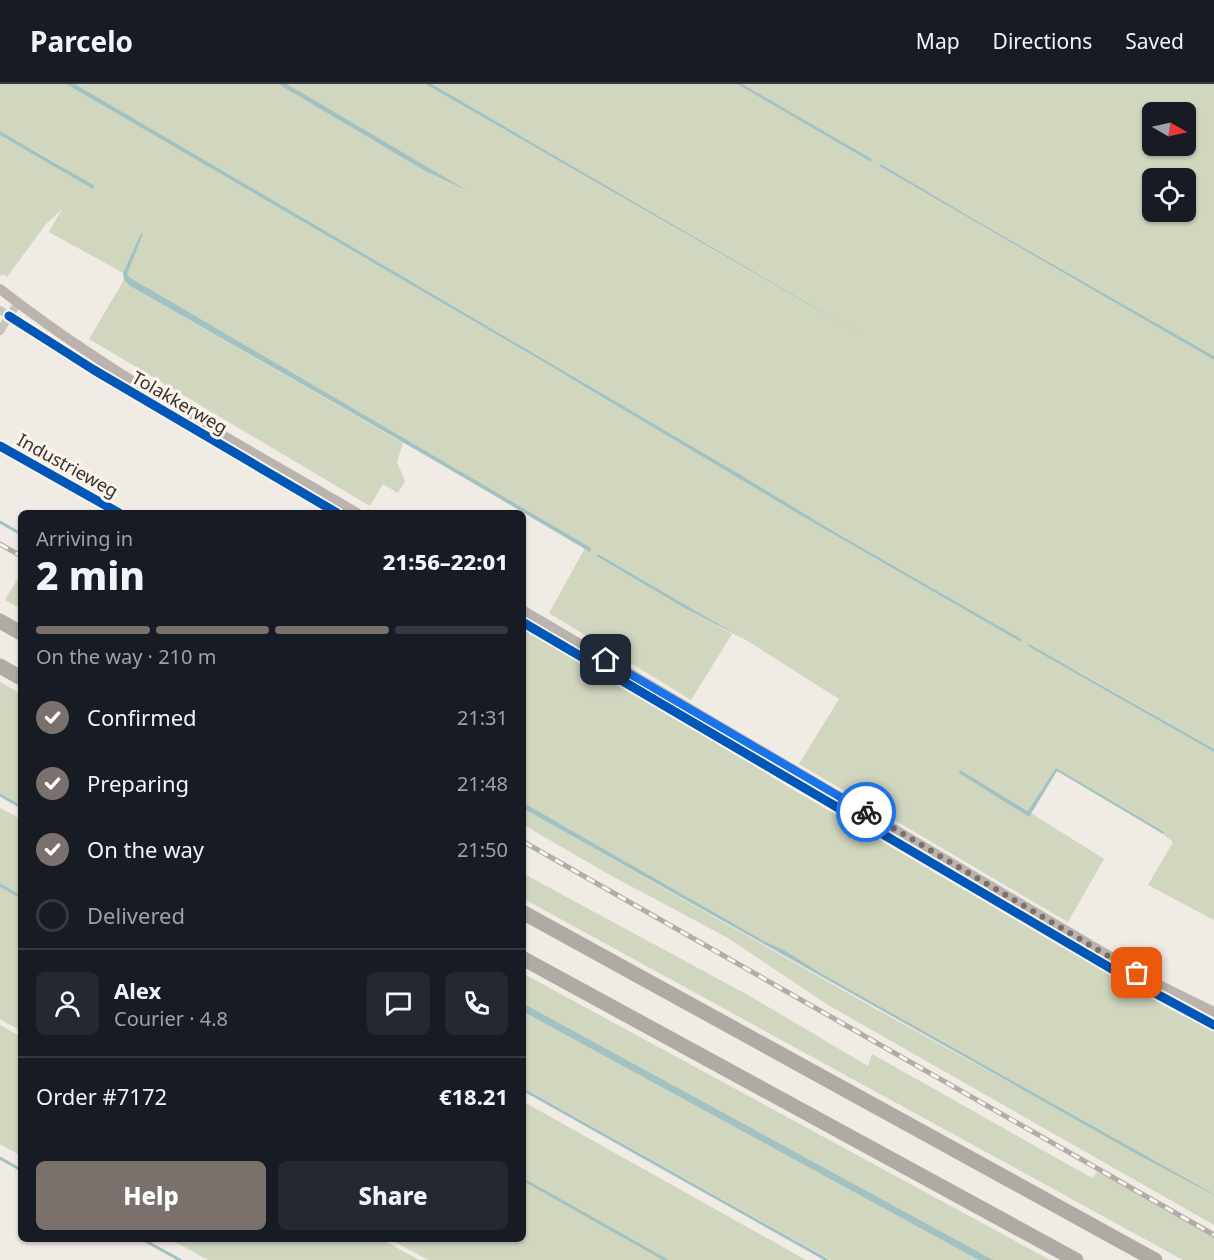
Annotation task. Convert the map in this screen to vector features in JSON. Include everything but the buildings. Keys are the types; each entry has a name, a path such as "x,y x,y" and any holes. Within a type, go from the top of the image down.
{"highway":[{"path":"0,621 18,631"},
{"path":"0,666 18,676"},
{"path":"526,914 1155,1260"},
{"path":"526,960 1076,1260"}],"main road":[{"name":"Tolakkerweg","path":"0,289 129,379 352,510"},
{"path":"526,612 1155,984 1214,1012"}],"street":[{"path":"0,331 18,303"},
{"path":"0,310 9,316"},
{"name":"Industrieweg","path":"0,446 114,510"}],"green space":[{"path":"0,84 66,84 537,358 790,509 1021,639 833,531 75,84 278,84 425,171 459,187 287,84 425,84 812,307 432,84 737,84 871,162 872,159 741,84 1214,84 1214,356 881,164 879,166 1214,360 1214,749 1083,674 1029,646 1214,752 1214,920 1148,885 1173,842 1164,833 1056,768 1029,811 960,771 1029,816 1031,813 1104,859 1068,922 799,764 839,699 746,640 598,554 597,557 732,634 691,700 549,613 586,546 129,277 126,274 143,234 141,233 123,273 49,232 62,209 46,224 7,277 3,274 0,276 0,135 93,188 60,165 0,131"},
{"path":"124,280 130,286 403,443 397,462 405,481 398,493 383,484 370,506 89,339"},
{"path":"18,578 18,607 5,600"},
{"path":"526,630 625,685 780,782 1058,945 1172,1010 1214,1031 1214,1194 824,975 784,950 764,941 526,804"},
{"path":"0,682 18,692 18,805 0,796"},
{"path":"0,808 18,817 18,1029 0,1019"},
{"path":"526,810 876,1009 1214,1195 1214,1225 828,1005 728,938 608,874 526,826"},
{"path":"526,875 748,995 868,1066 872,1054 1092,1178 1101,1168 1214,1232 1214,1260 1183,1260 526,900"},
{"path":"526,975 1050,1260 831,1260 526,1089"},
{"path":"0,1025 18,1035 18,1154 0,1144"},
{"path":"526,1103 806,1260 428,1260 395,1242 526,1242"},
{"path":"175,1242 386,1242 419,1260 208,1260"}],"water":[{"path":"66,84 75,84 833,531 1021,639 1021,642 790,509 537,358"},
{"path":"278,84 287,84 468,191 425,171"},
{"path":"425,84 432,84 867,338"},
{"path":"737,84 742,84 872,159 871,162"},
{"path":"0,131 95,186 93,189 0,135"},
{"path":"881,164 1214,356 1214,360 879,166"},
{"path":"141,233 143,234 127,274 129,277 591,548 590,552 526,514 526,510 518,510 130,286 124,280 123,273"},
{"path":"598,554 746,640 683,607 596,556"},
{"path":"1029,644 1214,749 1214,752 1028,646"},
{"path":"1056,768 1164,832 1163,834 1057,771 1029,817 959,773 960,770 1028,811"},
{"path":"526,804 1214,1195 1144,1158 526,810"},
{"path":"526,1005 993,1260 979,1260 526,1013"}],"waterway":[{"path":"0,522 18,532"},
{"path":"0,795 18,805"},
{"path":"0,885 18,895"},
{"path":"526,1091 827,1260"},
{"path":"0,1158 18,1168"},
{"path":"526,1181 666,1260"},
{"path":"147,1242 180,1260"}],"railway":[{"path":"0,544 18,554"},
{"path":"526,843 1214,1235"}],"cycle path":[{"path":"9,316 94,370 332,510"},
{"path":"0,446 114,510"},
{"path":"526,624 1129,979 1214,1025"}],"way so far":[{"path":"866,812 1137,973"}],"route":[{"path":"606,660 866,812"}]}
